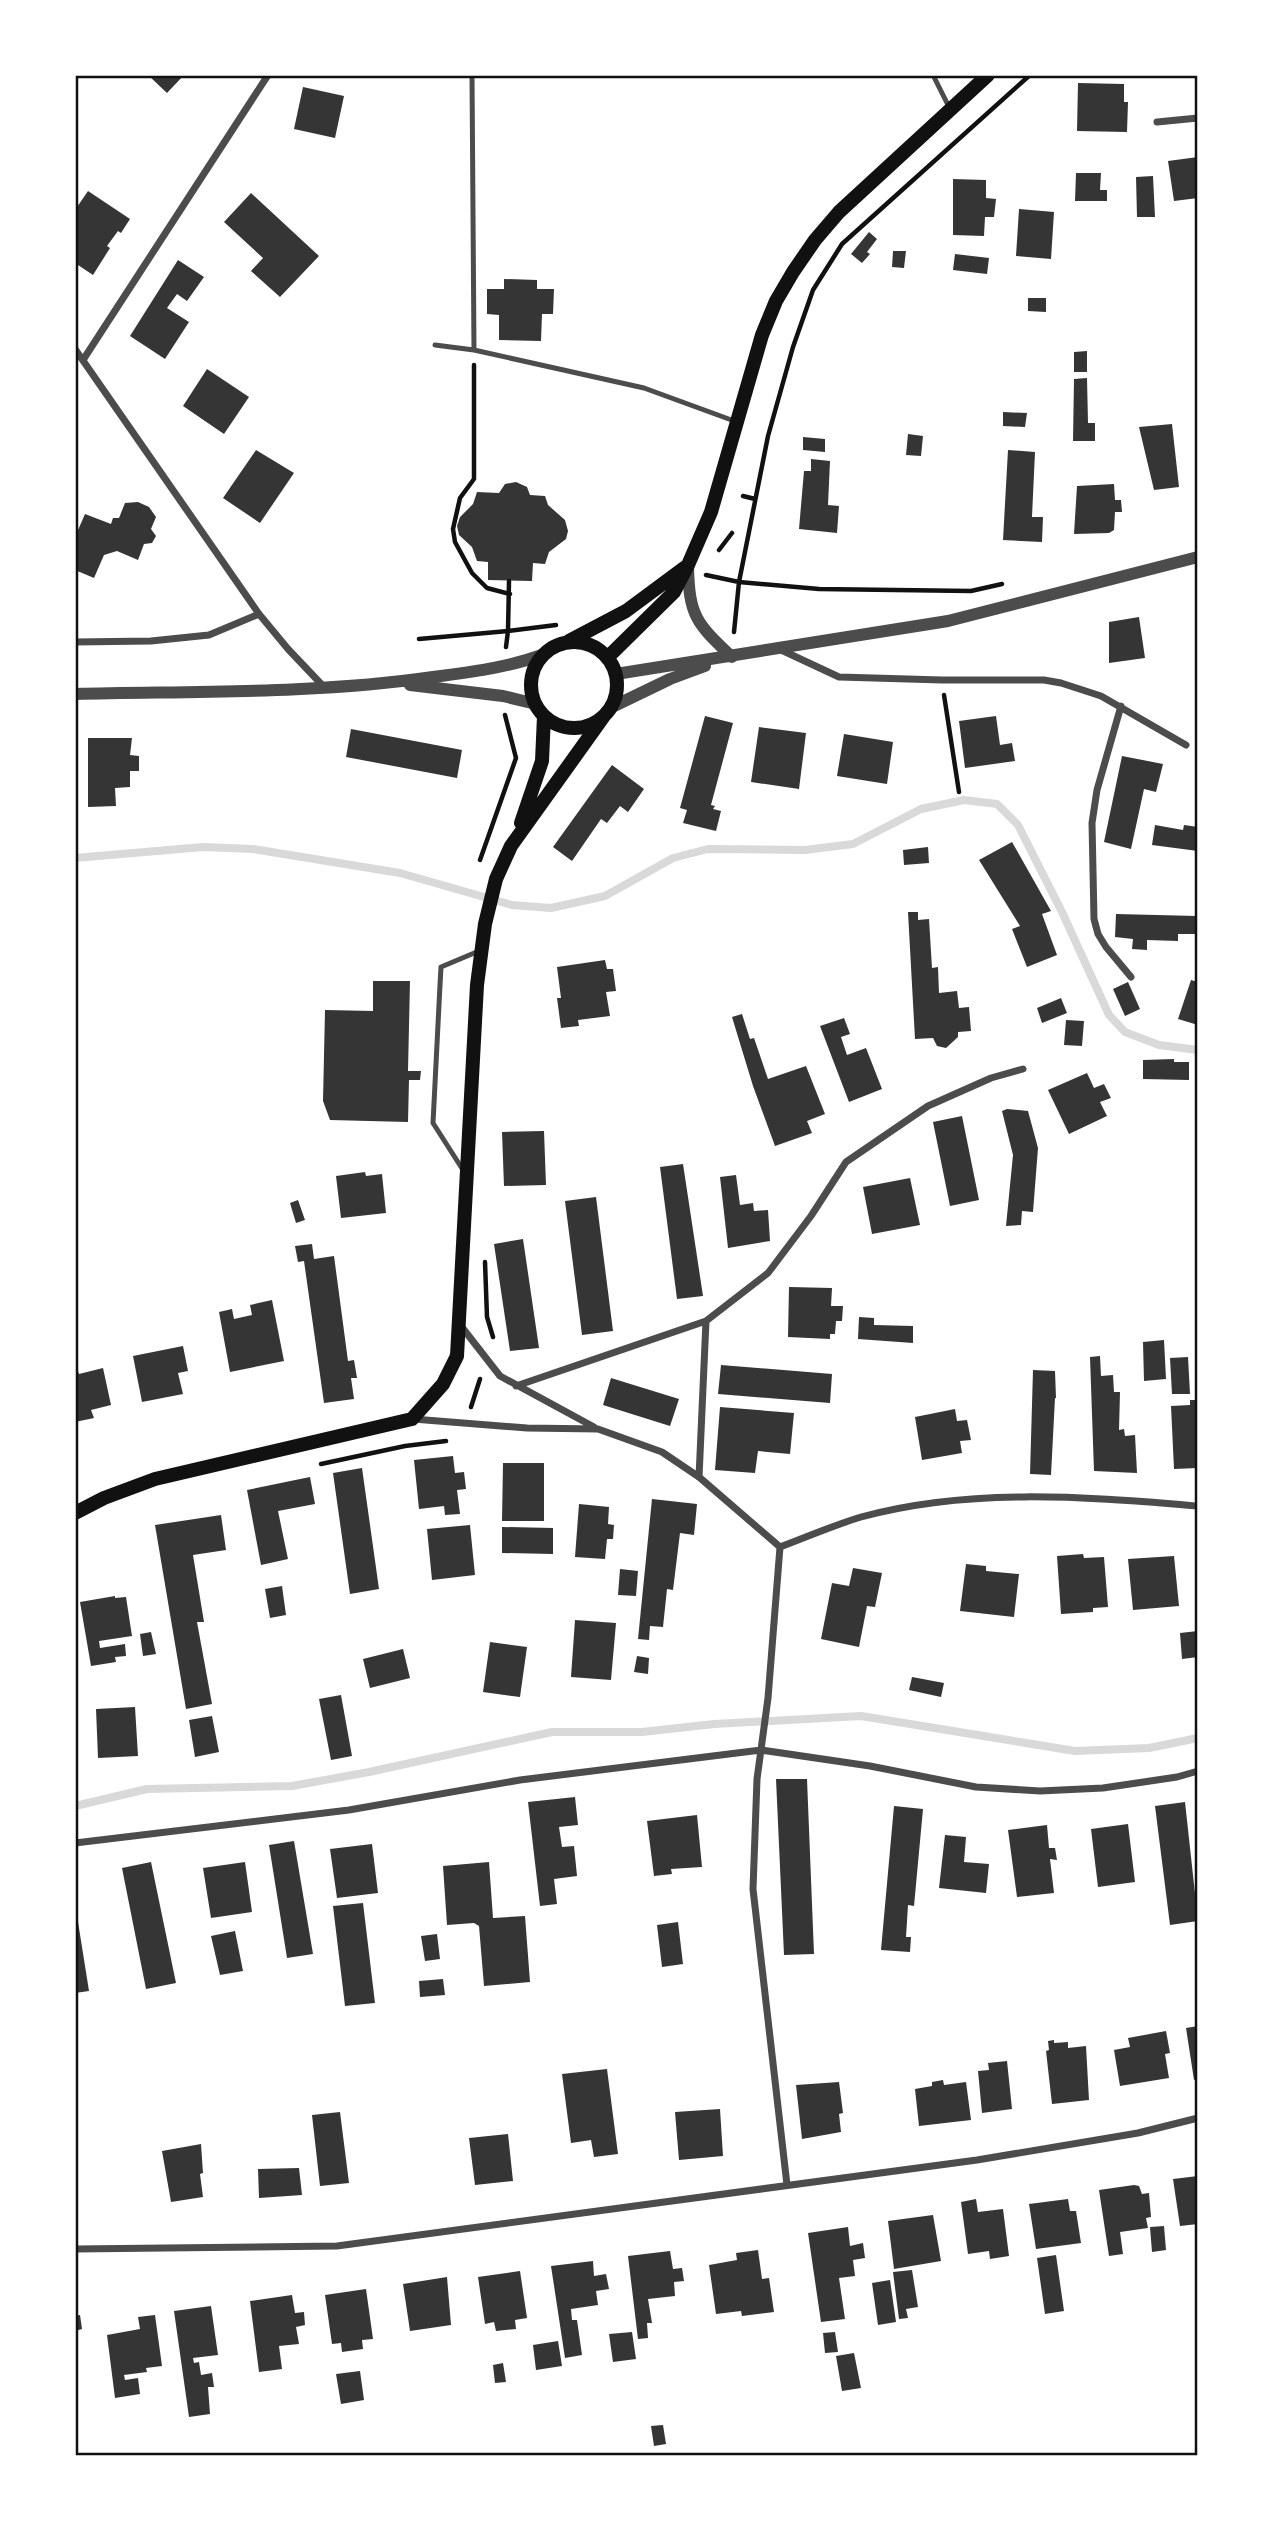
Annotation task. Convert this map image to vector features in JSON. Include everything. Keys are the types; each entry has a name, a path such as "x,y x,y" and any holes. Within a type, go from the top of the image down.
{"main road":[{"path":"608,657 674,592 688,565 711,512 762,335 793,272 839,212 988,75"},
{"path":"608,712 592,725 578,729 562,727 540,710 532,696 534,667 542,655 554,646 569,642 626,611 688,565"},
{"path":"516,838 608,712 618,685 608,657 583,642 569,642"},
{"path":"75,1513 104,1498 155,1479 412,1419 443,1384 457,1356 461,1326 465,1174 481,950 496,879 516,838 542,761 540,710"}],"street":[{"path":"83,360 268,75"},
{"path":"1157,122 1198,117"},
{"path":"75,349 259,614 325,688"},
{"path":"616,674 948,621 1198,556"},
{"path":"688,565 688,597 694,615 705,631 732,657"},
{"path":"75,642 151,642 209,635 259,614"},
{"path":"778,649 839,677 1044,680 1087,691 1121,706 1186,745"},
{"path":"75,694 325,688 393,683 505,667 542,655"},
{"path":"608,712 670,679 732,657"},
{"path":"393,683 503,696 540,710"},
{"path":"1121,706 1097,790 1092,823 1094,919 1098,934 1106,947 1131,977"},
{"path":"516,1386 706,1321 768,1273 811,1216 846,1162 928,1106 991,1078 1023,1069"},
{"path":"699,1476 706,1321"},
{"path":"461,1326 500,1376 598,1429 662,1452 699,1476 780,1547"},
{"path":"412,1419 527,1428 598,1429"},
{"path":"780,1547 861,1517 930,1503 1014,1496 1112,1498 1198,1506"},
{"path":"780,1547 768,1698 757,1779 753,1889 787,2185"},
{"path":"75,1843 349,1810 520,1780 761,1750 870,1766 976,1787 1040,1791 1102,1788 1177,1777 1198,1771"},
{"path":"75,2249 337,2246 1004,2156 1138,2133 1198,2118"}],"lane":[{"path":"472,75 474,350"},
{"path":"933,75 950,109"},
{"path":"435,345 474,350 643,388 737,422"},
{"path":"465,1174 433,1123 441,967 481,950"}],"path":[{"path":"474,350 474,479 460,498 453,529 455,542 472,573 487,588 510,594"},
{"path":"743,496 756,499"},
{"path":"419,639 508,631 509,580"},
{"path":"739,582 819,589 971,591 1010,582"},
{"path":"942,680 959,792"}],"building":[{"path":"148,75 184,75 167,93"},
{"path":"1078,83 1124,84 1124,102 1128,102 1127,132 1077,131"},
{"path":"303,87 344,96 335,138 294,129"},
{"path":"1198,157 1198,198 1174,201 1168,161"},
{"path":"1076,173 1101,173 1100,190 1107,190 1107,201 1075,201"},
{"path":"1153,176 1155,217 1137,217 1136,177"},
{"path":"953,179 986,180 986,198 996,199 994,217 985,217 984,236 953,235"},
{"path":"88,191 130,219 121,233 118,231 107,246 110,248 93,275 75,263 75,210"},
{"path":"251,193 319,256 280,297 251,271 263,258 224,222"},
{"path":"1019,209 1054,212 1051,259 1016,256"},
{"path":"869,232 877,239 862,263 851,254"},
{"path":"893,251 906,251 904,268 892,267"},
{"path":"955,254 989,258 987,274 953,270"},
{"path":"178,260 204,277 187,301 177,294 167,308 189,322 165,359 130,336"},
{"path":"504,279 537,280 537,289 554,289 553,314 542,314 541,341 499,340 499,315 487,314 487,289 504,289"},
{"path":"1028,298 1046,298 1046,312 1028,311"},
{"path":"1087,351 1087,372 1074,372 1074,352"},
{"path":"207,369 249,397 224,434 183,406"},
{"path":"1087,378 1088,423 1095,423 1095,441 1073,441 1074,379"},
{"path":"1003,412 1027,413 1025,427 1003,426"},
{"path":"1172,424 1179,487 1154,490 1139,427"},
{"path":"908,434 923,436 921,456 906,455"},
{"path":"803,437 825,439 825,452 803,450"},
{"path":"256,450 294,473 260,523 223,498"},
{"path":"1008,450 1035,452 1032,517 1043,517 1042,542 1003,540"},
{"path":"811,459 830,461 828,505 839,506 837,533 799,529 804,471 811,471"},
{"path":"516,482 527,487 530,495 545,496 548,505 565,520 568,531 566,539 549,552 545,564 533,563 532,581 488,580 488,562 477,561 472,547 459,535 457,526 460,517 473,504 477,492 499,493 505,484"},
{"path":"1114,484 1115,500 1121,500 1122,512 1115,512 1114,530 1109,533 1074,534 1077,486"},
{"path":"138,502 149,507 156,517 151,529 156,536 152,543 144,544 138,560 117,551 104,555 94,578 75,570 75,537 85,514 111,524 113,518 119,518 125,503"},
{"path":"1139,617 1145,658 1109,663 1109,622"},
{"path":"705,716 733,723 711,805 715,806 713,809 721,811 716,831 683,823 687,810 680,808"},
{"path":"996,716 1000,745 1012,743 1015,761 965,768 959,721"},
{"path":"759,727 806,733 799,789 751,782"},
{"path":"351,729 462,750 457,778 346,757"},
{"path":"844,734 893,742 887,784 837,776"},
{"path":"88,738 132,738 130,755 139,756 139,771 130,771 130,787 115,788 116,806 88,807"},
{"path":"1122,756 1163,764 1156,792 1144,789 1131,849 1104,842"},
{"path":"612,765 644,789 628,812 620,806 607,823 601,819 572,861 553,847"},
{"path":"1155,825 1183,830 1184,825 1198,827 1198,851 1152,845"},
{"path":"1012,842 1051,911 1042,914 1057,955 1027,967 1012,929 1020,926 979,860"},
{"path":"928,847 929,863 904,865 903,850"},
{"path":"908,912 918,912 918,920 929,919 932,968 938,967 939,993 957,991 959,1008 969,1007 971,1031 958,1032 958,1037 946,1048 937,1046 933,1038 915,1039"},
{"path":"1116,914 1197,916 1196,934 1178,934 1178,941 1147,940 1147,950 1132,949 1133,939 1115,937"},
{"path":"605,960 607,969 613,969 616,991 606,992 610,1016 578,1020 579,1026 561,1028 557,967"},
{"path":"1191,980 1198,982 1198,1025 1178,1019"},
{"path":"373,981 410,981 408,1071 421,1071 420,1080 409,1080 408,1122 330,1120 323,1101 325,1010 373,1011"},
{"path":"1128,982 1140,1009 1125,1016 1113,989"},
{"path":"1061,998 1067,1013 1042,1023 1037,1008"},
{"path":"742,1014 750,1039 754,1038 768,1079 806,1066 825,1114 807,1121 812,1133 775,1146 732,1017"},
{"path":"844,1018 850,1034 841,1037 847,1055 866,1048 882,1089 849,1102 820,1026"},
{"path":"1066,1020 1084,1021 1082,1046 1064,1045"},
{"path":"1174,1059 1174,1062 1189,1062 1189,1080 1143,1079 1143,1060"},
{"path":"1087,1073 1094,1088 1104,1084 1111,1098 1100,1102 1107,1116 1069,1134 1048,1090"},
{"path":"1002,1111 1028,1111 1038,1148 1033,1212 1022,1211 1021,1225 1006,1226 1013,1155"},
{"path":"962,1116 979,1200 950,1206 933,1122"},
{"path":"544,1131 546,1185 504,1186 502,1132"},
{"path":"683,1164 703,1296 677,1299 660,1167"},
{"path":"365,1172 366,1176 382,1174 386,1213 341,1218 336,1176"},
{"path":"736,1175 740,1205 753,1203 754,1211 768,1210 770,1241 728,1248 720,1177"},
{"path":"910,1178 920,1225 872,1234 863,1187"},
{"path":"596,1197 613,1331 582,1335 565,1201"},
{"path":"298,1200 305,1220 296,1223 290,1203"},
{"path":"523,1239 539,1348 510,1351 494,1244"},
{"path":"312,1244 314,1259 334,1256 348,1361 354,1360 357,1378 351,1378 354,1399 324,1403 304,1261 298,1262 295,1246"},
{"path":"789,1287 832,1288 831,1306 843,1306 842,1321 836,1321 835,1334 830,1334 830,1339 788,1337"},
{"path":"272,1300 284,1361 230,1372 219,1312 232,1309 234,1319 252,1315 250,1305"},
{"path":"859,1317 874,1318 874,1325 913,1326 913,1343 858,1339"},
{"path":"1164,1340 1166,1379 1144,1381 1143,1342"},
{"path":"183,1346 188,1371 178,1373 183,1394 142,1402 133,1356"},
{"path":"1100,1356 1101,1376 1113,1375 1114,1392 1120,1392 1119,1430 1124,1429 1125,1436 1135,1435 1137,1473 1094,1471 1090,1357"},
{"path":"1188,1357 1190,1394 1172,1394 1170,1358"},
{"path":"75,1362 79,1374 103,1368 111,1405 91,1410 94,1418 75,1422"},
{"path":"721,1365 832,1374 830,1403 718,1394"},
{"path":"1033,1370 1055,1371 1051,1475 1030,1474"},
{"path":"611,1378 679,1399 670,1426 603,1405"},
{"path":"1190,1400 1198,1400 1198,1468 1174,1469 1171,1406 1190,1405"},
{"path":"720,1407 794,1413 790,1454 758,1451 755,1473 715,1470"},
{"path":"955,1409 957,1421 967,1420 971,1440 960,1441 962,1453 922,1460 915,1417"},
{"path":"453,1456 455,1473 464,1472 466,1489 457,1490 460,1514 445,1515 444,1506 419,1509 414,1460"},
{"path":"503,1463 544,1463 544,1521 502,1521"},
{"path":"362,1468 379,1589 350,1594 333,1473"},
{"path":"310,1477 315,1504 278,1511 288,1559 261,1565 247,1490"},
{"path":"652,1499 697,1504 694,1535 680,1533 673,1590 667,1589 663,1627 650,1626 649,1640 638,1639"},
{"path":"579,1504 609,1507 608,1524 614,1525 613,1539 607,1539 605,1559 575,1557"},
{"path":"221,1515 226,1550 193,1555 204,1622 197,1622 212,1704 186,1709 155,1525"},
{"path":"470,1525 475,1575 432,1580 427,1529"},
{"path":"502,1527 553,1528 553,1554 502,1553"},
{"path":"1083,1554 1084,1558 1104,1557 1108,1607 1093,1608 1093,1612 1061,1614 1057,1556"},
{"path":"1174,1556 1179,1606 1133,1610 1128,1559"},
{"path":"966,1564 986,1566 986,1571 1019,1574 1014,1617 960,1611"},
{"path":"853,1568 882,1573 875,1607 867,1606 859,1647 821,1639 832,1583 849,1586"},
{"path":"620,1569 638,1571 636,1596 618,1595"},
{"path":"282,1586 286,1615 270,1618 265,1589"},
{"path":"115,1596 126,1597 132,1636 99,1641 100,1648 125,1644 126,1656 115,1657 116,1662 91,1666 80,1602"},
{"path":"575,1620 616,1623 611,1680 571,1677"},
{"path":"1198,1631 1198,1657 1182,1659 1180,1633"},
{"path":"151,1632 156,1654 143,1656 140,1634"},
{"path":"490,1642 527,1647 520,1697 483,1692"},
{"path":"403,1649 410,1678 370,1688 363,1659"},
{"path":"637,1656 649,1658 648,1674 634,1672"},
{"path":"912,1677 944,1683 941,1697 909,1690"},
{"path":"341,1695 352,1756 331,1760 319,1699"},
{"path":"135,1707 138,1756 98,1758 96,1709"},
{"path":"212,1716 219,1752 195,1757 189,1720"},
{"path":"776,1779 807,1779 814,1954 784,1955"},
{"path":"575,1797 578,1825 559,1827 562,1847 574,1846 577,1876 554,1879 557,1904 540,1906 528,1802"},
{"path":"1185,1802 1198,1921 1170,1925 1155,1806"},
{"path":"894,1806 923,1809 914,1906 908,1905 906,1937 911,1937 910,1952 881,1950"},
{"path":"697,1815 702,1867 671,1869 672,1874 654,1876 647,1821"},
{"path":"1128,1824 1135,1882 1098,1887 1091,1829"},
{"path":"1047,1825 1049,1848 1055,1848 1057,1860 1050,1859 1054,1893 1017,1897 1008,1830"},
{"path":"945,1835 966,1837 964,1862 989,1864 986,1893 939,1888"},
{"path":"294,1841 313,1954 287,1958 269,1845"},
{"path":"372,1844 378,1893 337,1898 330,1849"},
{"path":"151,1862 176,1983 146,1989 122,1868"},
{"path":"245,1862 252,1912 211,1918 203,1868"},
{"path":"489,1862 493,1918 525,1916 530,1982 484,1986 479,1926 474,1923 447,1925 443,1866"},
{"path":"75,1903 89,1991 75,1993"},
{"path":"363,1903 375,2003 345,2006 333,1906"},
{"path":"678,1922 683,1964 662,1967 657,1925"},
{"path":"235,1931 243,1971 220,1975 211,1936"},
{"path":"437,1934 440,1959 425,1961 421,1936"},
{"path":"443,1979 445,1995 420,1997 419,1981"},
{"path":"1198,2026 1198,2079 1194,2080 1186,2028"},
{"path":"1166,2031 1170,2053 1165,2054 1169,2078 1120,2086 1114,2050 1130,2047 1128,2038"},
{"path":"1054,2040 1054,2043 1068,2042 1068,2048 1086,2046 1089,2100 1052,2104 1046,2051 1049,2050 1048,2041"},
{"path":"1007,2061 1012,2109 982,2113 978,2071 989,2070 988,2063"},
{"path":"607,2069 618,2154 594,2157 591,2140 571,2143 562,2074"},
{"path":"943,2080 944,2085 966,2082 971,2120 919,2126 915,2089 932,2086 932,2082"},
{"path":"839,2082 843,2113 839,2114 841,2132 802,2139 796,2085"},
{"path":"720,2109 723,2156 679,2160 675,2112"},
{"path":"340,2112 349,2183 320,2186 312,2115"},
{"path":"508,2134 513,2181 475,2185 469,2138"},
{"path":"201,2144 203,2173 200,2174 203,2197 171,2202 162,2151"},
{"path":"299,2168 302,2195 259,2198 258,2169"},
{"path":"1198,2176 1198,2224 1180,2226 1173,2179"},
{"path":"1139,2186 1142,2194 1149,2193 1151,2217 1146,2218 1148,2228 1120,2232 1123,2254 1109,2256 1099,2190"},
{"path":"976,2199 978,2212 1003,2209 1009,2256 990,2259 989,2251 968,2254 961,2202"},
{"path":"1068,2199 1070,2211 1076,2211 1081,2243 1036,2249 1029,2204"},
{"path":"933,2215 941,2261 894,2269 888,2221"},
{"path":"1164,2226 1166,2250 1152,2252 1150,2227"},
{"path":"848,2227 850,2246 863,2243 865,2258 853,2260 855,2276 839,2278 845,2319 821,2322 808,2233"},
{"path":"758,2250 762,2279 769,2278 774,2312 742,2316 741,2311 716,2314 709,2265 737,2260 736,2253"},
{"path":"670,2251 673,2269 682,2268 684,2281 674,2282 675,2296 648,2299 652,2323 647,2323 648,2338 638,2339 628,2256"},
{"path":"1056,2255 1064,2311 1045,2314 1037,2258"},
{"path":"593,2261 594,2276 606,2274 609,2289 596,2291 598,2305 571,2309 572,2320 577,2320 582,2355 565,2358 551,2266"},
{"path":"912,2270 918,2307 906,2309 908,2318 899,2319 893,2272"},
{"path":"520,2271 527,2318 515,2320 516,2329 496,2331 494,2322 485,2324 478,2277"},
{"path":"447,2277 451,2325 410,2331 403,2284"},
{"path":"890,2280 896,2322 878,2325 872,2283"},
{"path":"366,2289 373,2339 362,2340 363,2349 342,2352 341,2343 332,2344 325,2295"},
{"path":"292,2295 295,2313 304,2312 305,2325 296,2327 299,2344 279,2346 282,2369 259,2372 250,2301"},
{"path":"211,2306 218,2355 193,2358 194,2363 199,2362 201,2375 212,2373 214,2387 208,2387 210,2414 189,2417 174,2311"},
{"path":"80,2315 82,2329 75,2331 75,2316"},
{"path":"155,2315 162,2366 146,2368 147,2372 124,2375 125,2380 138,2378 140,2394 115,2398 107,2335 140,2329 138,2317"},
{"path":"632,2332 636,2359 613,2362 609,2334"},
{"path":"835,2332 838,2352 825,2353 823,2333"},
{"path":"558,2341 562,2366 536,2370 533,2345"},
{"path":"854,2353 861,2388 842,2391 836,2356"},
{"path":"503,2363 506,2382 495,2383 493,2365"},
{"path":"360,2371 364,2400 341,2404 336,2374"},
{"path":"663,2425 666,2444 654,2446 651,2426"}],"waterway":[{"path":"75,858 203,847 253,849 400,873 512,905 551,908 605,896 673,858 708,849 805,850 853,844 921,809 964,800 997,804 1018,825 1062,912 1109,1015 1125,1032 1159,1045 1198,1050"},
{"path":"75,1806 147,1789 292,1786 552,1732 642,1732 714,1724 861,1716 1075,1751 1149,1748 1198,1738"}]}
